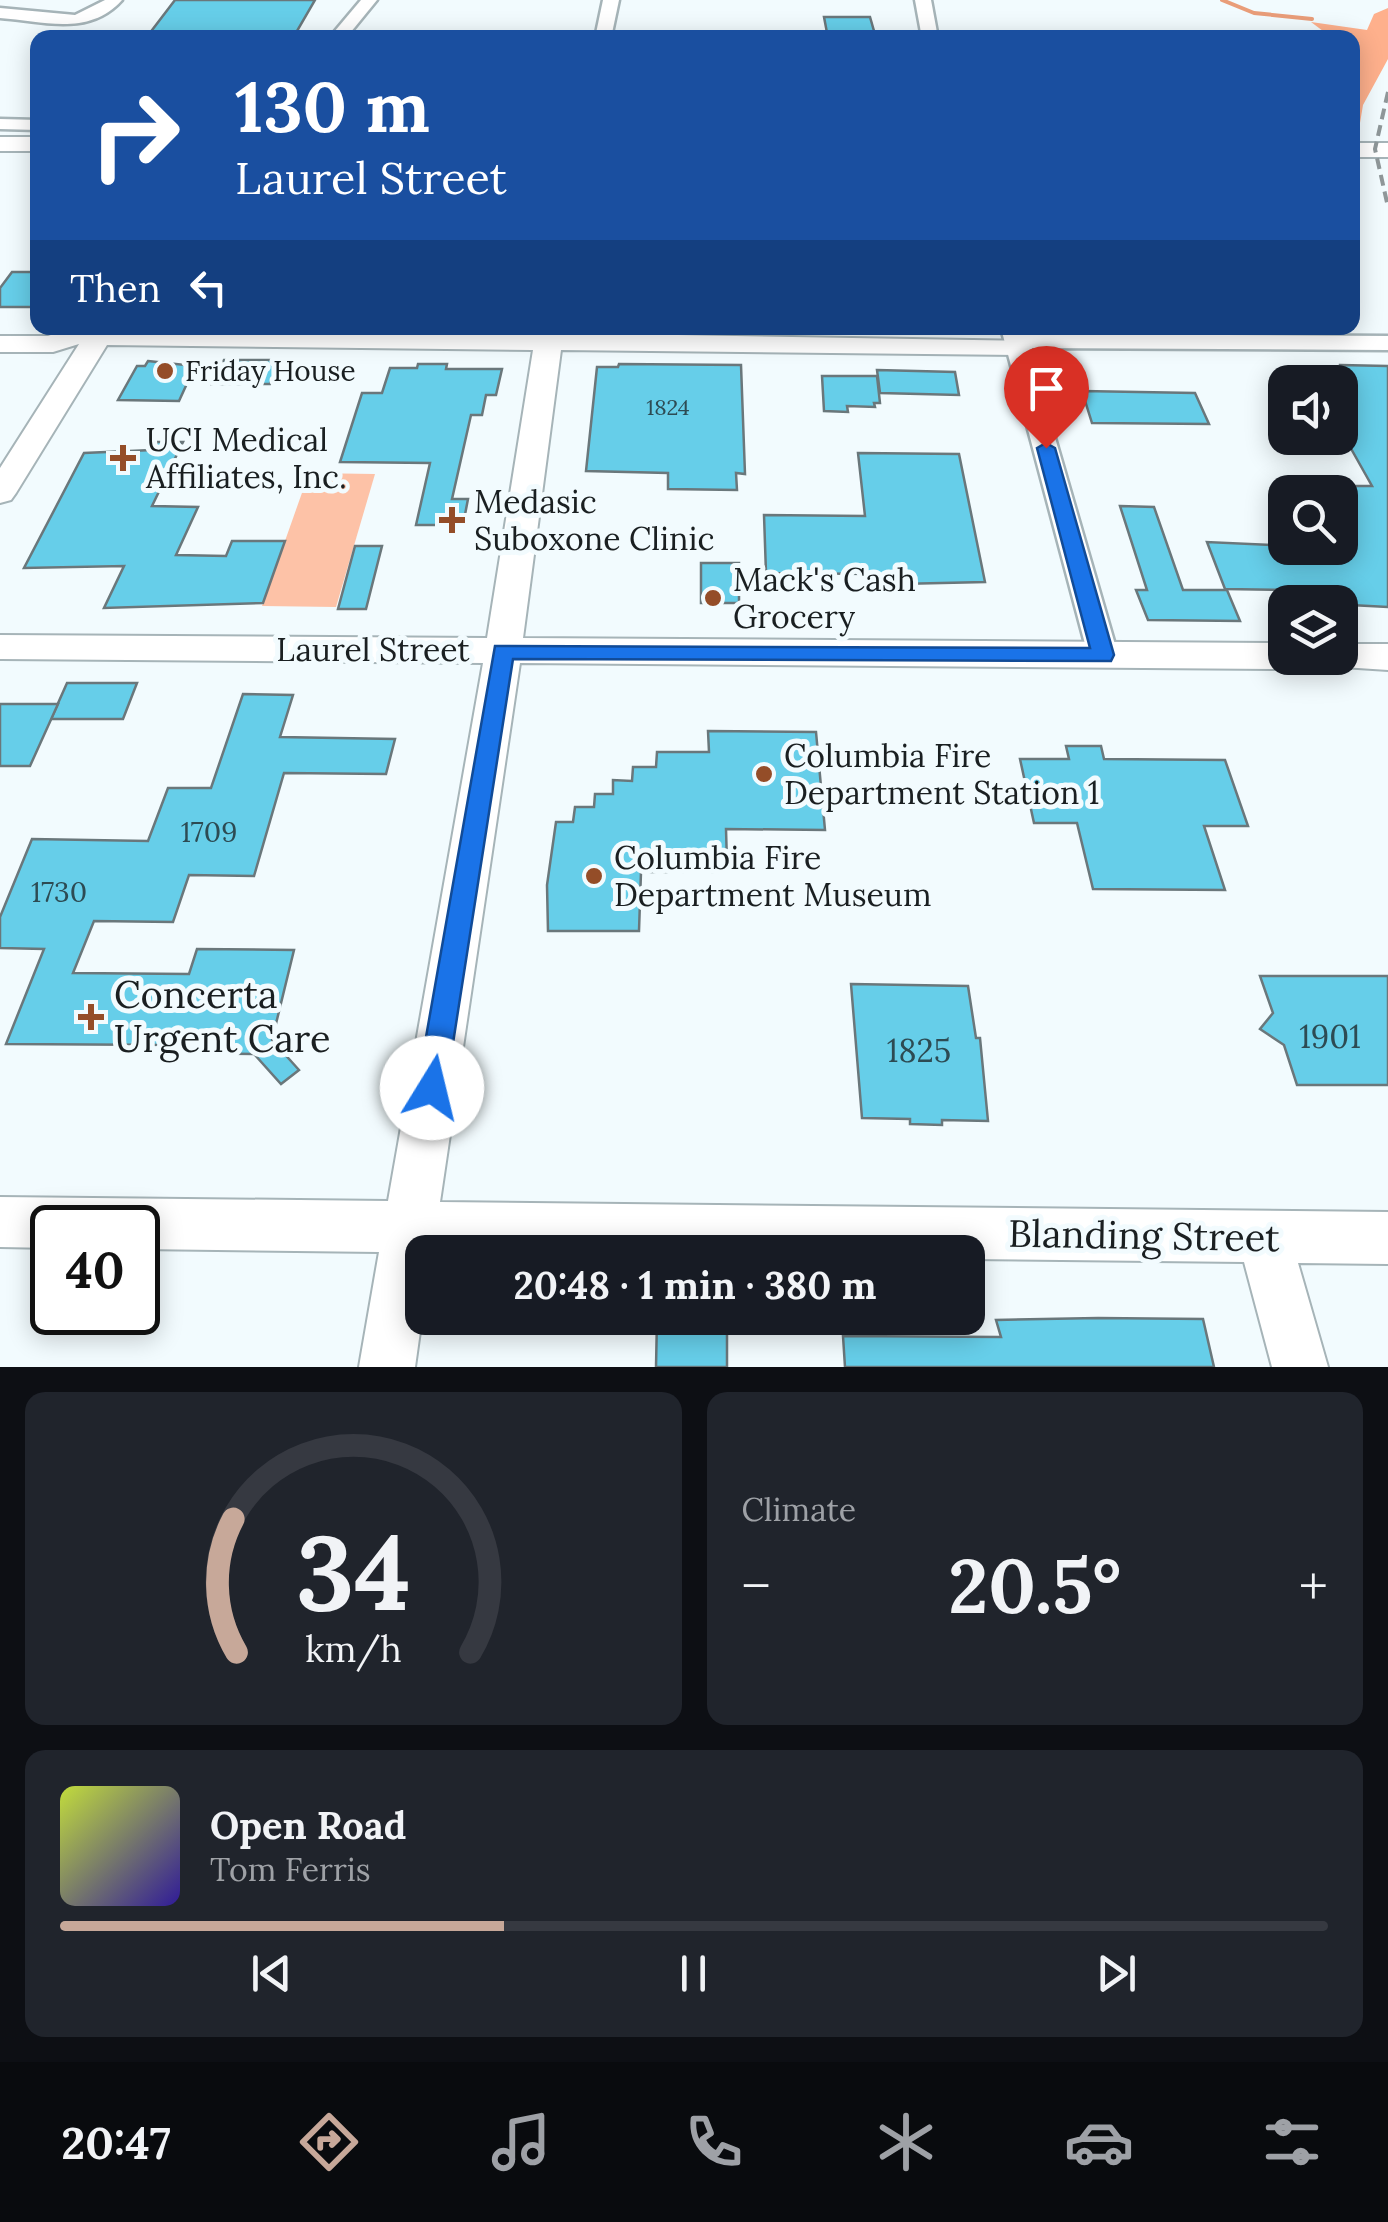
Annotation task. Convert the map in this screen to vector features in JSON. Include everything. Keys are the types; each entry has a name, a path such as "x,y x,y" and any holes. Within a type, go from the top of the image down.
{"street":[{"path":"0,13 69,20 102,12 114,0"},
{"path":"344,30 368,0"},
{"path":"605,30 612,0"},
{"path":"923,0 929,30"},
{"path":"0,124 30,125"},
{"path":"0,144 30,144"},
{"path":"1360,150 1388,150"},
{"path":"0,328 30,328"},
{"path":"0,344 52,344 83,335"},
{"path":"0,493 89,335"},
{"path":"387,1367 503,651 549,335"},
{"path":"666,335 1388,343"},
{"path":"1016,338 1103,655"},
{"name":"Laurel Street","path":"0,647 1268,656"},
{"path":"1358,657 1388,657"},
{"name":"Blanding Street","path":"0,1222 1388,1238"},
{"path":"1264,1238 1300,1367"}],"shaded area":[{"path":"1388,8 1388,59 1363,105 1360,123 1360,30 1322,30 1311,22 1367,30 1374,14"},
{"path":"309,473 375,474 336,607 262,606"}],"building":[{"path":"175,0 315,0 298,30 152,30"},
{"path":"824,17 870,17 874,30 826,30"},
{"path":"12,272 30,272 30,307 0,307 0,288"},
{"path":"224,360 280,360 270,384 212,384"},
{"path":"148,361 195,366 179,401 118,400 137,366 145,366"},
{"path":"418,364 447,364 446,369 502,369 496,395 486,395 482,415 471,415 452,499 468,499 463,525 416,525 430,463 340,462 362,393 382,393 390,368 417,368"},
{"path":"741,365 745,474 736,473 737,490 668,489 668,473 586,471 597,367"},
{"path":"1358,365 1388,366 1388,607 1358,605 1358,585 1225,589 1207,542 1268,545 1268,565 1358,565 1358,486 1372,486 1355,455 1358,455"},
{"path":"877,370 955,372 959,395 880,393"},
{"path":"822,376 877,376 880,403 874,403 875,407 847,406 848,412 824,411"},
{"path":"1082,391 1195,393 1209,424 1092,423"},
{"path":"157,442 183,442 152,506 198,507 176,555 226,556 232,541 285,541 263,603 104,608 124,566 24,568 84,453 152,450"},
{"path":"858,453 959,454 985,582 898,584 872,581 872,574 766,573 764,515 865,516"},
{"path":"1120,506 1154,507 1183,590 1227,590 1240,621 1148,620 1136,590 1147,590"},
{"path":"355,546 382,546 366,609 338,609"},
{"path":"701,563 739,563 739,603 701,603"},
{"path":"67,683 137,683 123,719 51,719"},
{"path":"243,694 293,695 280,737 395,739 386,774 284,773 254,876 189,875 173,922 94,921 73,973 189,974 197,949 294,950 272,1040 299,1070 281,1084 254,1054 171,1053 174,1045 6,1044 44,949 0,948 0,917 32,839 148,841 168,788 211,788"},
{"path":"0,704 58,704 30,766 0,766"},
{"path":"708,731 816,732 825,830 726,829 727,863 713,862 713,872 641,872 639,931 548,931 547,885 556,822 573,822 575,807 594,807 595,794 613,794 613,780 632,781 633,767 656,767 657,752 709,752"},
{"path":"1066,746 1101,746 1104,759 1225,760 1248,826 1204,826 1225,890 1093,889 1077,823 1034,823 1020,759 1069,759"},
{"path":"1260,976 1388,976 1388,1085 1297,1085 1284,1045 1260,1029 1273,1013"},
{"path":"851,984 968,986 976,1038 980,1038 988,1121 942,1120 942,1125 910,1124 910,1119 862,1118"},
{"path":"1203,1319 1214,1367 845,1367 843,1336 1001,1337 996,1320"},
{"path":"657,1335 727,1335 727,1367 656,1367"}],"waterway":[{"path":"1222,0 1254,13 1312,19"}],"railway":[{"path":"1388,92 1375,149 1388,207"}],"place":[{"name":"Friday House","path":"165,371"},
{"name":"UCI Medical Affiliates, Inc.","path":"123,458"},
{"name":"Medasic Suboxone Clinic","path":"452,520"},
{"name":"Mack's Cash Grocery","path":"713,598"},
{"name":"Columbia Fire Department Station 1","path":"764,774"},
{"name":"Columbia Fire Department Museum","path":"594,876"},
{"name":"Concerta Urgent Care","path":"91,1017"}],"route":[{"path":"432,1088 503,651 1103,655 1046,448"}]}
